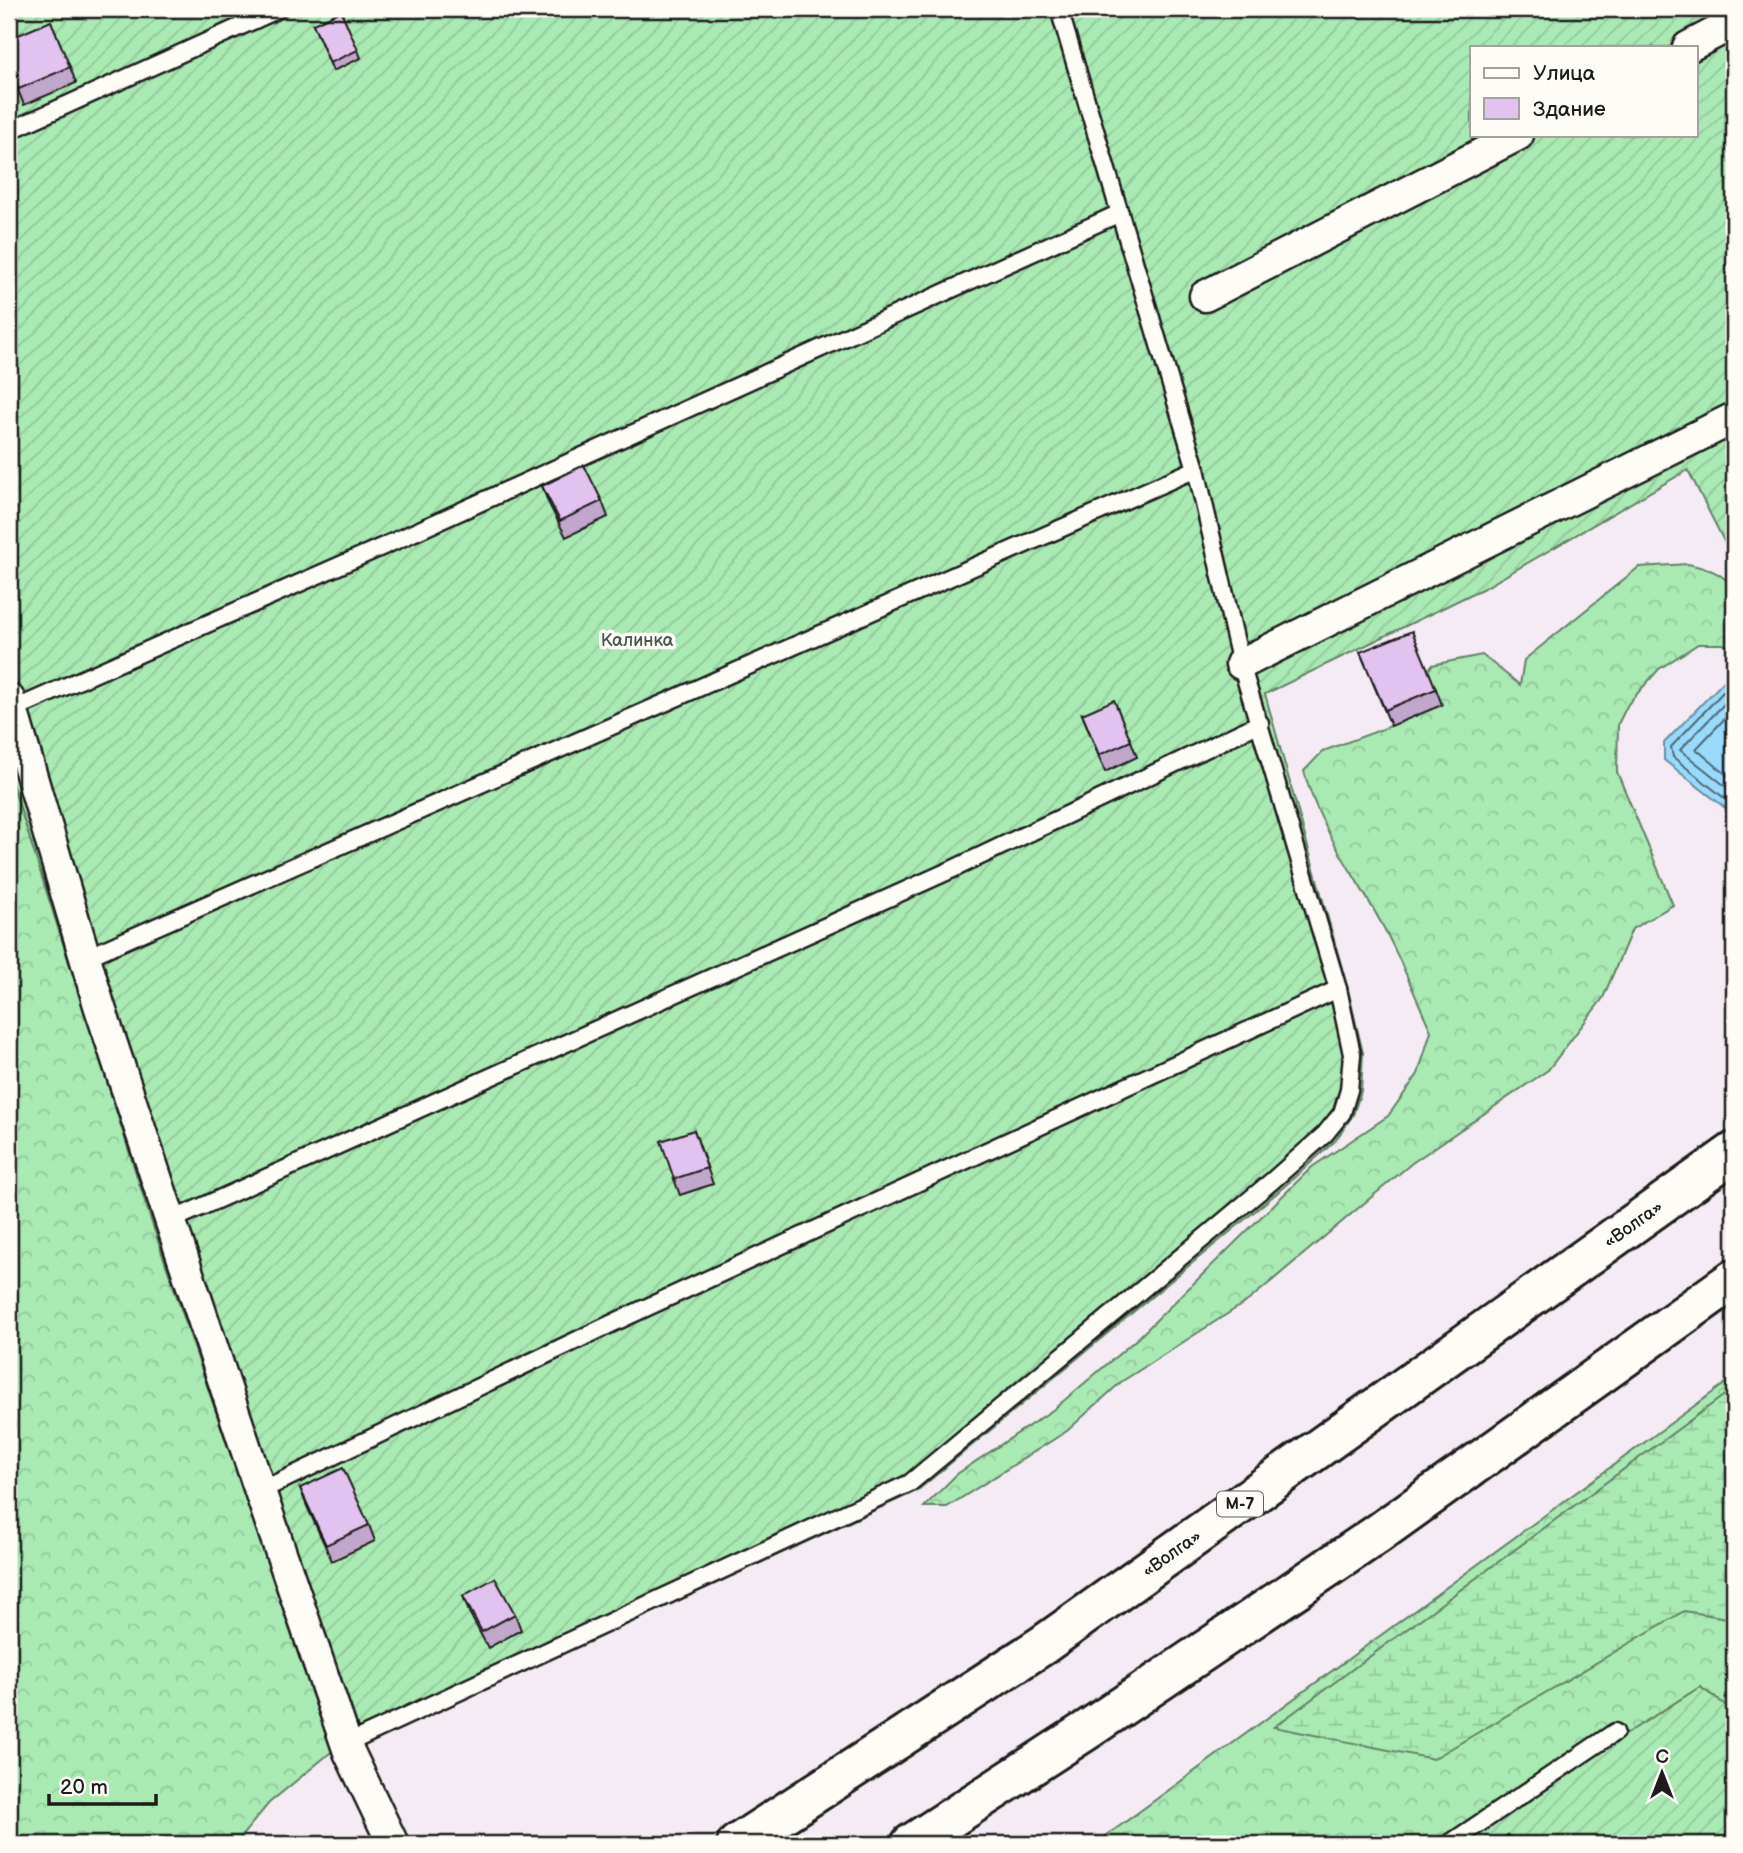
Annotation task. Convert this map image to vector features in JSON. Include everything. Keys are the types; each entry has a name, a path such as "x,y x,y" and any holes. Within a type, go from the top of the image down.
{"highway":[{"name":"«Волга»","path":"737,1844 1043,1645 1734,1152"},
{"path":"912,1844 1087,1730 1376,1535 1734,1279"}],"street":[{"path":"1690,46 1734,23"},
{"path":"1205,296 1516,136"},
{"path":"1241,664 1734,418"},
{"path":"10,704 85,958 260,1491 346,1744 393,1844"}],"lane":[{"path":"9,131 279,9"},
{"path":"346,1744 910,1483 1325,1135 1342,1113 1349,1090 1352,1054 1338,989 1241,664 1196,468 1059,9"},
{"path":"10,704 383,547 1120,213"},
{"path":"85,958 1196,468"},
{"path":"170,1221 940,875 1260,723"},
{"path":"260,1491 615,1322 1338,989"},
{"path":"1448,1844 1615,1732"}],"green space":[{"name":"Калинка","path":"9,9 1734,9 1734,561 1688,470 1486,587 1265,694 1347,986 1363,1053 1361,1091 1353,1115 1335,1141 1278,1192 917,1491 349,1752 335,1749 303,1668 151,1220 9,773"},
{"path":"1688,564 1708,569 1730,583 1734,589 1734,649 1723,644 1698,644 1659,669 1628,704 1618,724 1617,772 1673,905 1632,929 1603,998 1548,1070 1412,1163 1249,1300 1121,1382 1067,1431 947,1507 924,1507 957,1474 1054,1409 1139,1337 1312,1167 1388,1116 1418,1074 1431,1031 1386,932 1327,829 1304,771 1323,751 1391,726 1432,665 1482,655 1520,685 1524,660 1639,567"},
{"path":"9,773 151,1220 303,1668 335,1749 269,1803 235,1844 9,1844"},
{"path":"1734,1377 1734,1711 1700,1687 1454,1844 1095,1844"},
{"path":"1734,1388 1734,1619 1684,1611 1433,1759 1274,1727"},
{"path":"1700,1687 1734,1711 1734,1844 1452,1844"}],"water":[{"path":"1724,681 1734,689 1734,807 1728,810 1664,760 1664,743"}],"building":[{"path":"341,11 358,50 330,63 313,24"},
{"path":"51,21 70,67 19,89 9,66 9,39"},
{"path":"584,465 602,501 560,521 542,486"},
{"path":"1412,631 1436,689 1385,710 1360,652"},
{"path":"1114,700 1131,741 1099,755 1082,714"},
{"path":"694,1130 707,1168 674,1179 661,1141"},
{"path":"343,1468 369,1525 326,1545 300,1488"},
{"path":"495,1578 515,1614 482,1632 463,1596"},
{"path":"1508,1835 1514,1844 1495,1844"}]}
